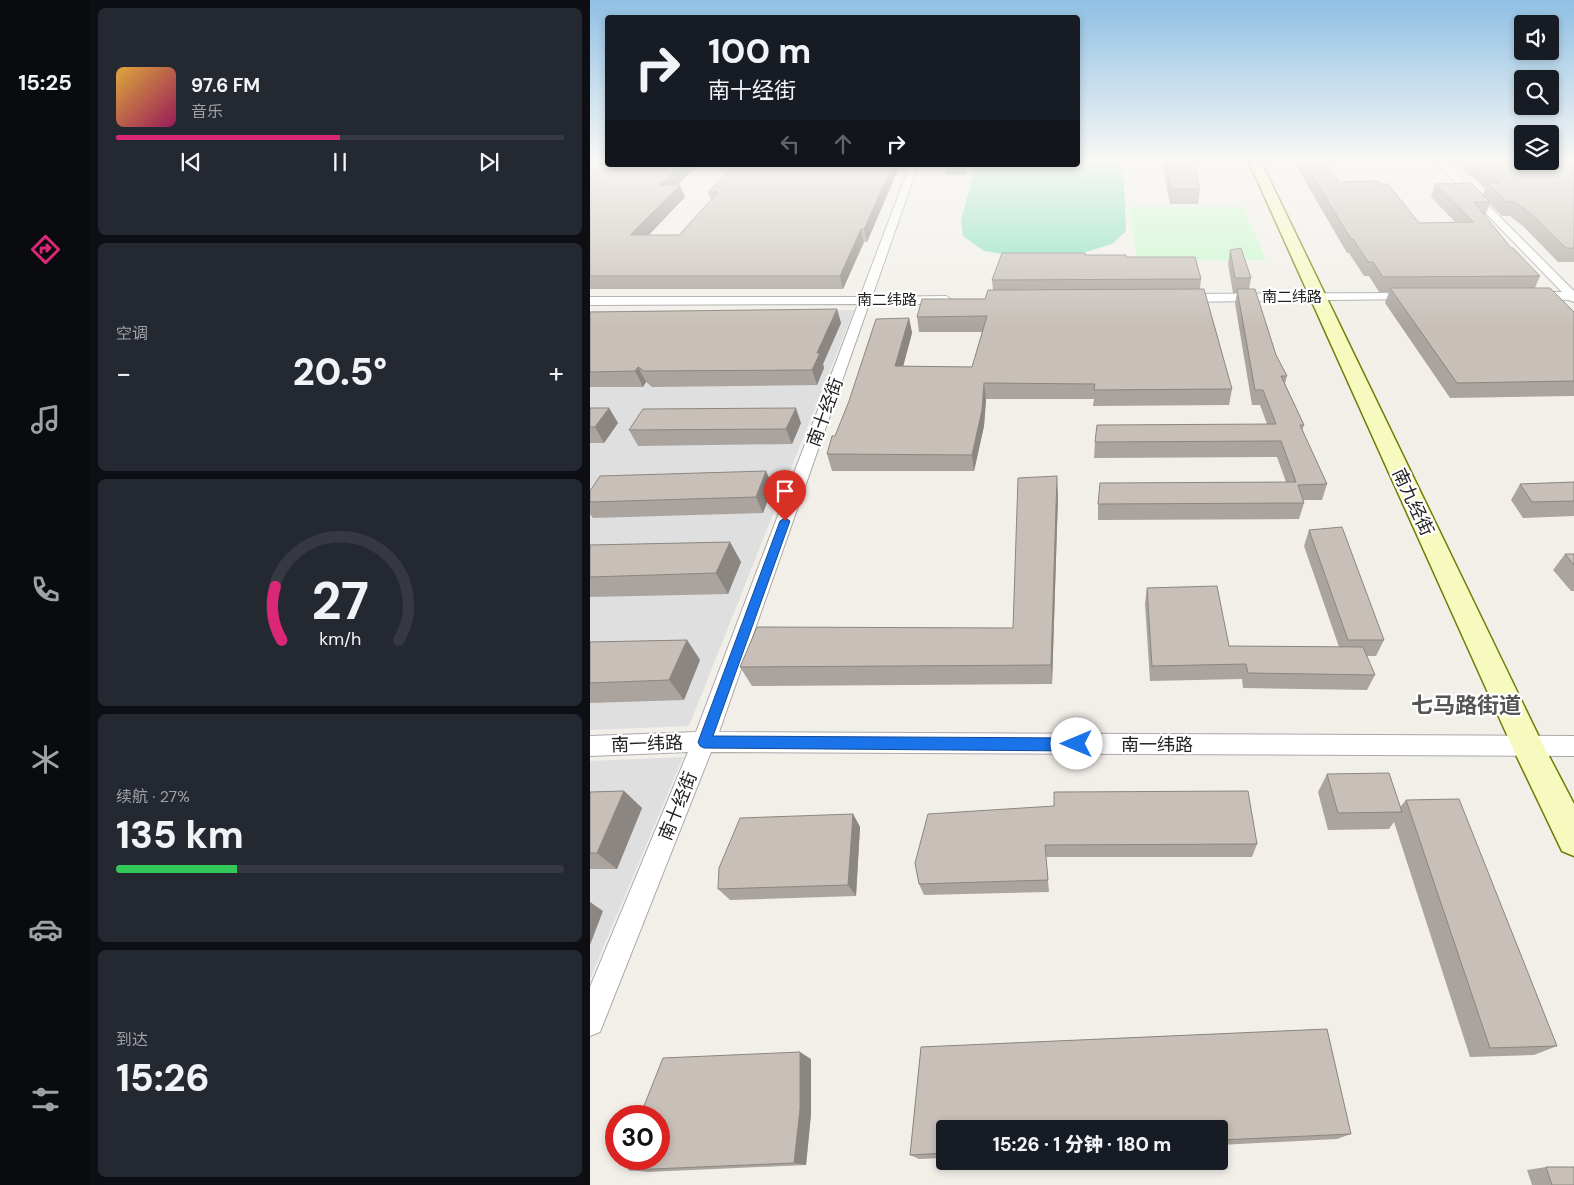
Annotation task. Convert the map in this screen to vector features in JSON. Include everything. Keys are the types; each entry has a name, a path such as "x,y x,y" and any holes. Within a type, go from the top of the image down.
{"main road":[{"name":"南九经街","path":"1280,217 1528,747 1574,839"}],"street":[{"name":"南十经街","path":"590,1022 704,742 895,217"},
{"path":"1495,217 1573,296"},
{"name":"南二纬路","path":"1170,298 1425,296"},
{"path":"1522,296 1573,296"},
{"name":"南二纬路","path":"590,301 954,300"},
{"name":"南一纬路","path":"590,746 704,742 1574,746"}],"shaded area":[{"path":"854,310 689,726 590,730 590,311"},
{"path":"683,757 590,979 590,761"}],"green space":[{"path":"962,217 1125,217 1126,231 1112,244 1068,256 1035,259 984,251 963,236"},
{"path":"1131,217 1247,217 1266,260 1137,261"}],"building":[{"path":"590,217 648,217 630,235 679,235 695,217 869,217 864,229 861,229 840,276 590,276"},
{"path":"1338,217 1414,217 1419,223 1474,222 1469,217 1486,217 1511,248 1540,276 1383,277 1373,262 1368,262 1353,239 1351,239"},
{"path":"1534,217 1574,217 1574,248 1566,248"},
{"path":"1241,248 1251,278 1235,278 1230,250"},
{"path":"1002,253 1085,253 1085,255 1126,255 1126,257 1195,257 1201,279 992,280"},
{"path":"1390,288 1550,288 1574,312 1574,381 1457,383"},
{"path":"1204,289 1232,389 1094,390 1095,384 984,383 982,410 972,455 827,454 832,436 835,436 849,401 876,319 909,318 895,366 972,367 987,316 917,317 922,299 985,299 988,290"},
{"path":"1237,289 1255,289 1276,355 1287,376 1281,376 1304,425 1300,425 1327,484 1298,485 1304,503 1098,504 1100,483 1296,482 1281,441 1095,442 1097,425 1276,424 1263,390 1255,390"},
{"path":"837,309 817,353 820,353 812,370 644,371 638,367 635,371 590,372 590,312"},
{"path":"590,408 609,408 595,427 590,427"},
{"path":"796,408 786,429 629,430 643,409"},
{"path":"766,471 756,497 590,502 590,491 600,476"},
{"path":"1057,476 1051,665 740,667 757,627 1013,628 1018,478"},
{"path":"1574,482 1574,501 1532,502 1520,484"},
{"path":"1342,527 1384,640 1348,640 1309,530"},
{"path":"730,542 716,573 590,577 590,545"},
{"path":"1565,554 1574,554 1574,565"},
{"path":"1217,586 1229,646 1363,647 1375,675 1248,673 1246,664 1152,666 1147,588"},
{"path":"687,640 669,680 590,683 590,642"},
{"path":"1389,773 1402,812 1338,813 1327,774"},
{"path":"624,791 597,853 590,853 590,792"},
{"path":"1248,791 1257,844 1045,845 1048,880 919,884 915,863 928,814 1054,806 1054,792"},
{"path":"1459,799 1557,1046 1490,1048 1406,800"},
{"path":"853,814 848,885 718,889 719,868 740,818"},
{"path":"1327,1029 1351,1134 1228,1140 1228,1120 936,1120 936,1154 910,1155 921,1047"},
{"path":"800,1052 800,1109 794,1163 670,1168 670,1105 644,1105 663,1058"},
{"path":"1546,1167 1574,1167 1574,1185 1552,1185"}],"district":[{"name":"七马路街道","path":"1466,705"}],"route":[{"path":"785,521 704,742 1077,744"}]}
